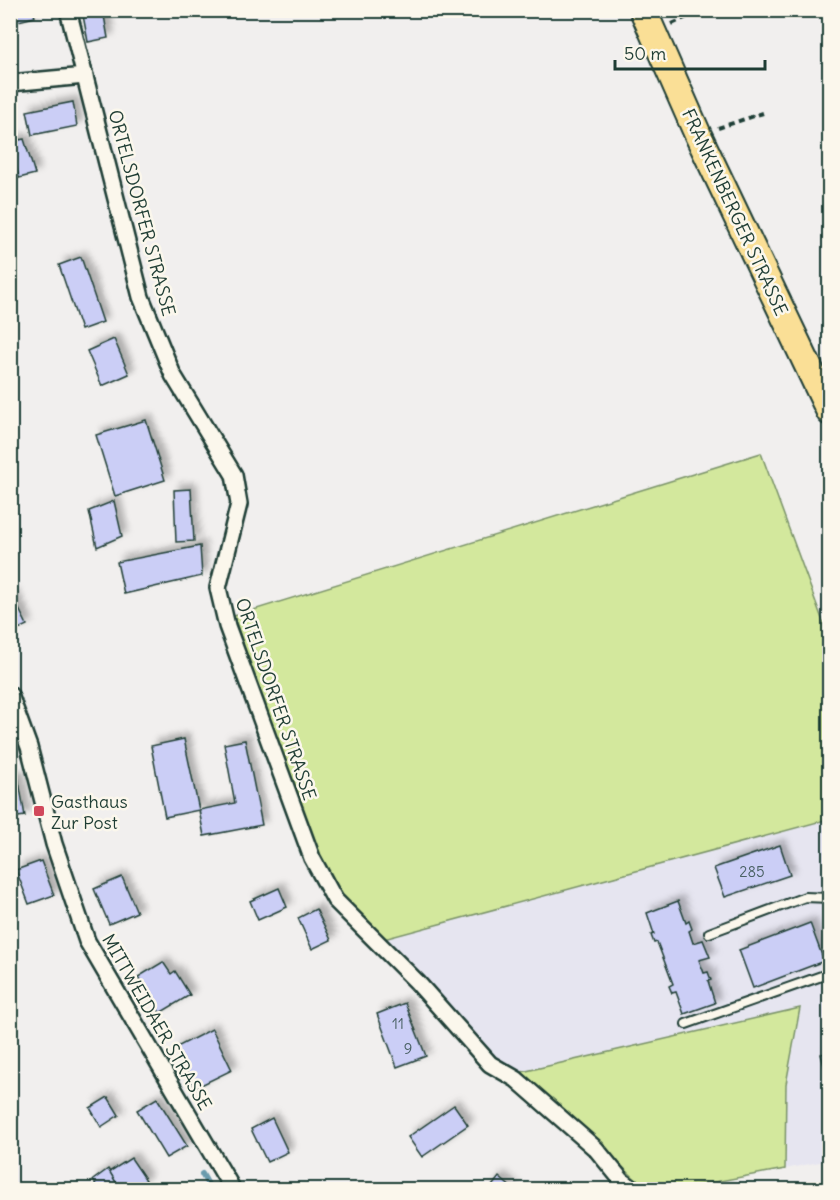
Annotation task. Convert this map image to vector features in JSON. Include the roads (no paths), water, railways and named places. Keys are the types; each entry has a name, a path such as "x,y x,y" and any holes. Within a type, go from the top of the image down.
{"main road":[{"name":"FRANKENBERGER STRASSE","path":"647,21 698,135 830,412"}],"street":[{"name":"ORTELSDORFER STRASSE","path":"68,10 141,297 173,375 234,475 239,504 218,588 235,648 312,858 335,900 417,982 490,1064 516,1079 596,1149 623,1182 635,1190"},
{"path":"10,83 85,76"},
{"name":"MITTWEIDAER STRASSE","path":"10,695 29,747 54,844 87,941 233,1190"}],"lane":[{"path":"709,933 805,897 830,898"},
{"path":"687,1023 830,973"}],"waterway":[{"path":"202,1174 211,1190"}],"place":[{"name":"Gasthaus Zur Post","path":"39,811"}]}
